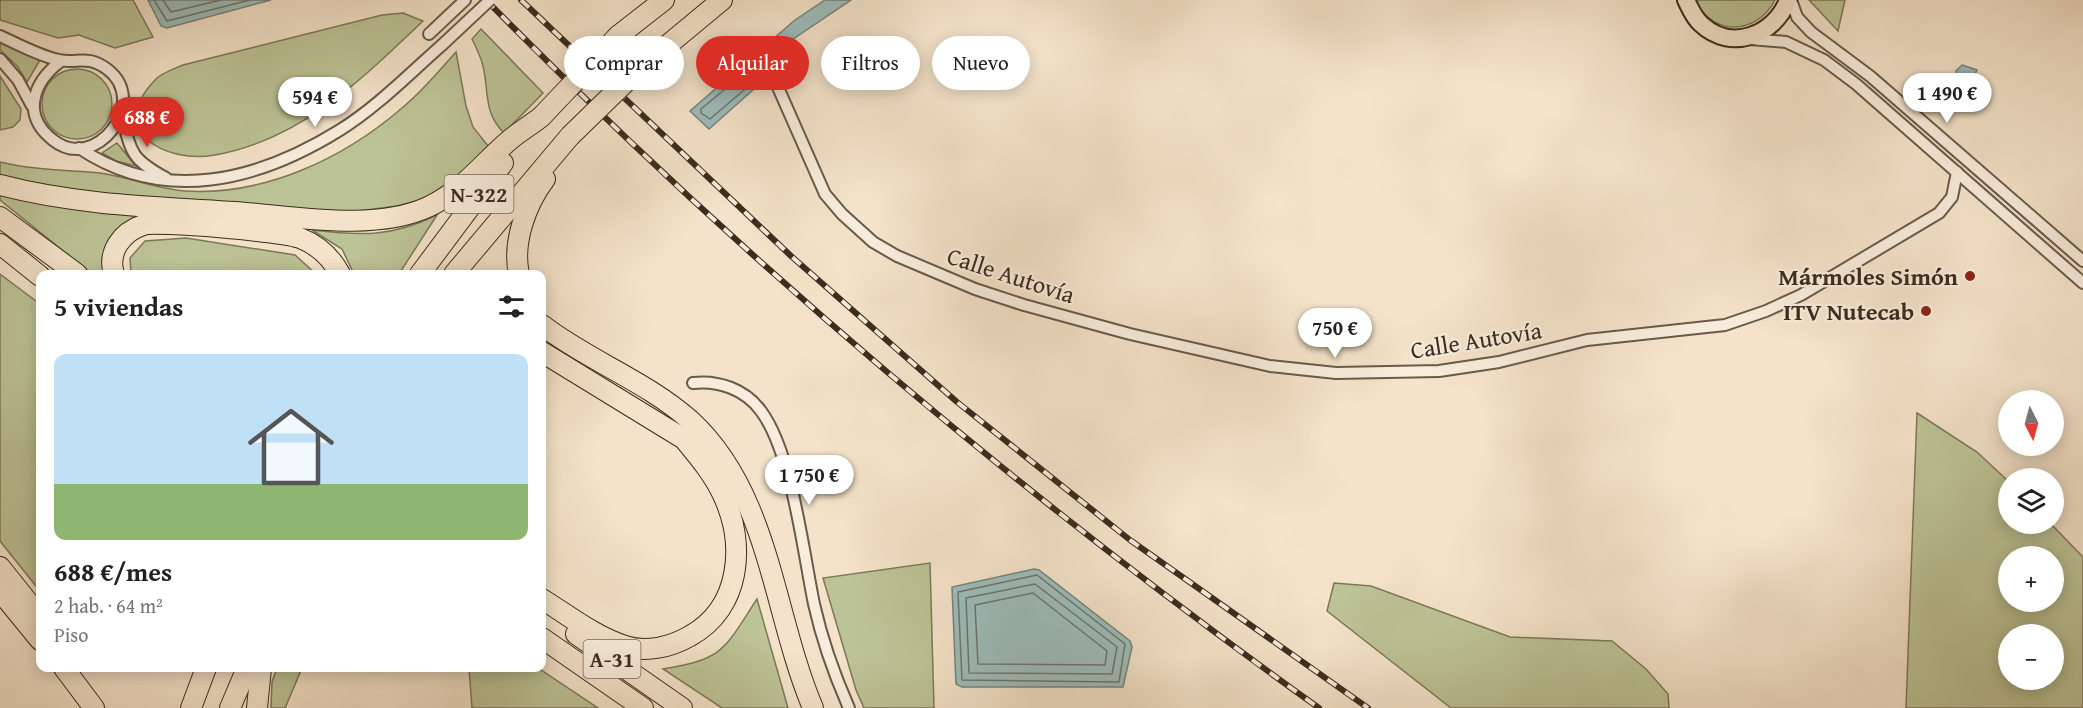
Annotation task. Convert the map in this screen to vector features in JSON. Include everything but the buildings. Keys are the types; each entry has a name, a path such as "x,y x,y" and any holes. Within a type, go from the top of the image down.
{"highway":[{"name":"N-322","path":"423,270 492,177 542,117 618,36 664,0"},
{"name":"N-322","path":"457,270 570,136 640,68 722,0"},
{"path":"0,184 29,192 126,204 349,220 389,219 428,208 457,190 511,139 542,117"},
{"path":"519,270 519,243 523,220 540,186 563,155 570,136"},
{"path":"0,217 72,270"},
{"path":"114,270 114,250 123,235 145,224 276,233 300,238 321,249 338,270"},
{"path":"0,244 36,273"},
{"path":"546,328 566,344 633,378 673,406 705,436 728,465 750,508 792,652 813,708"},
{"path":"546,354 665,425 684,439 699,457 723,495 733,531 736,562 734,584 721,609 700,630 679,642 652,649 626,647 594,632 546,601"},
{"path":"0,567 36,612"},
{"path":"0,591 36,635"},
{"name":"A-31","path":"546,613 682,708"},
{"name":"A-31","path":"546,641 643,708"},
{"path":"67,672 94,708"},
{"path":"191,708 204,672"},
{"path":"230,708 244,672"},
{"path":"257,708 261,672"}],"main road":[{"path":"1685,0 1699,22 1713,33 1741,38 1766,30 1777,21 1790,0"}],"street":[{"path":"429,34 465,0"},
{"path":"0,59 18,80 40,128 54,141 79,148 99,162 131,175 168,181 224,178 263,169 299,154 342,129 392,90 490,0"},
{"path":"1790,0 1797,17 1811,32 1870,76 2083,261"},
{"path":"0,36 61,61 90,60 108,70 118,83 123,100 122,115 130,150 142,165 168,181"},
{"path":"1741,38 1786,42 1824,60 1958,172 2083,283"},
{"path":"33,109 35,92 45,73 61,61"},
{"name":"Calle Autovía","path":"779,90 825,194 842,214 873,242 897,256 1004,298 1130,334 1270,366 1336,373 1439,371 1499,362 1587,340 1725,325 1801,295 1939,213 1952,197 1958,172"},
{"path":"79,148 93,146 109,136 122,115"},
{"path":"693,383 712,381 735,390 760,409 770,424 779,446 789,484 828,657 849,708"}],"green space":[{"path":"0,0 133,0 153,37 115,48 79,35 58,38 0,20"},
{"path":"1695,0 1775,0 1767,12 1757,20 1735,27 1713,21"},
{"path":"1809,0 1845,0 1838,31"},
{"path":"403,13 423,21 329,104 275,136 215,155 196,156 161,149 148,140 139,129 137,114 141,98 155,80 164,73 183,65 382,15"},
{"path":"481,29 543,93 504,133 497,125 490,109 483,66 472,39"},
{"path":"0,42 40,60 27,82 17,66 0,50"},
{"path":"456,52 466,106 473,127 488,146 473,166 424,199 397,206 343,213 68,192 0,177 0,162 37,168 100,173 185,191 215,191 273,180 328,158 379,126 416,95"},
{"path":"84,69 97,75 106,84 110,90 112,104 110,118 102,129 91,137 70,139 52,129 44,118 42,97 52,79 63,71"},
{"path":"0,76 21,109 20,120 13,127 0,130"},
{"path":"117,143 136,166 116,161 102,153"},
{"path":"0,193 141,216 122,226 110,238 104,252 104,270 87,270 0,200"},
{"path":"437,215 402,270 352,270 342,249 312,230 376,233 421,222"},
{"path":"186,238 295,255 312,270 131,270 130,258 145,241"},
{"path":"0,274 36,301 36,586 0,541"},
{"path":"1917,413 1977,452 1998,472 1998,534 2061,534 2083,557 2083,708 1906,708"},
{"path":"930,563 934,708 864,708 856,690 823,578"},
{"path":"1334,583 1371,586 1510,637 1612,641 1646,669 1668,694 1669,708 1451,708 1327,611"},
{"path":"757,599 788,708 722,708 663,669 699,661 721,649 737,630"},
{"path":"276,672 300,672 285,708 271,708 272,682"},
{"path":"469,672 544,672 598,708 472,708"}],"water":[{"path":"148,0 271,0 167,28 161,26"},
{"path":"825,0 851,0 798,36 777,36 795,20"},
{"path":"1962,65 1977,70 1974,76 1976,84 1971,90 1960,87 1956,71"},
{"path":"714,90 753,90 709,129 690,111"},
{"path":"1034,569 1039,570 1130,641 1132,647 1123,687 962,687 956,684 952,587"}],"railway":[{"path":"486,0 682,190 887,372 1100,544 1319,708"},
{"path":"521,0 791,256 957,402 1130,540 1368,708"}],"place":[{"name":"Mármoles Simón","path":"1970,276"},
{"name":"ITV Nutecab","path":"1926,311"}]}
